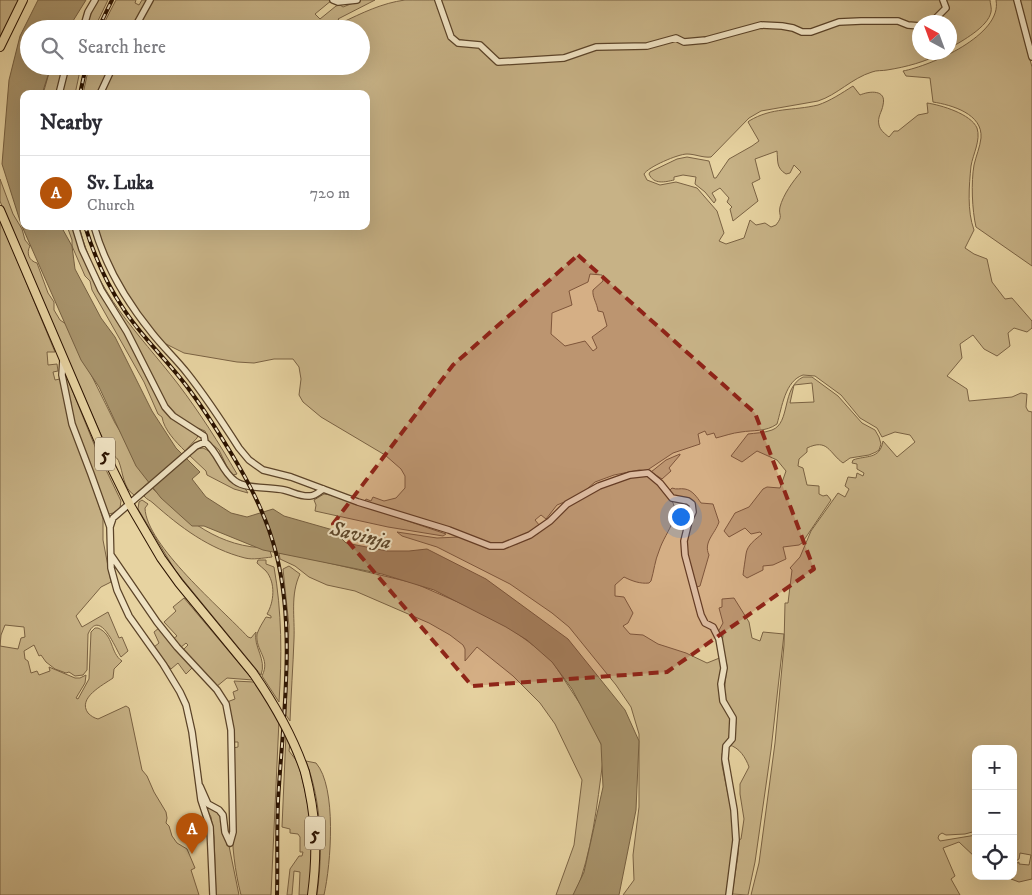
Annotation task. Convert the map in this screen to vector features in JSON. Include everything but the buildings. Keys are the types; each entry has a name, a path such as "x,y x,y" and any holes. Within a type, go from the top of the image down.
{"main road":[{"path":"0,47 23,0"},
{"name":"5","path":"0,210 100,444 130,505 157,552 179,583 253,673 274,704 292,736 305,772 314,813 316,864 312,895"}],"street":[{"path":"86,20 95,0"},
{"path":"139,20 150,0"},
{"path":"334,0 338,2 357,0"},
{"path":"438,0 451,37 458,43 480,45 498,62 564,58 596,48 646,46 676,38 684,42 701,41 761,26 782,26 802,32 811,32 839,22 898,21 912,25"},
{"path":"939,15 946,8 943,0"},
{"path":"1017,0 1032,57"},
{"path":"60,90 64,75"},
{"path":"102,90 109,75"},
{"path":"76,230 82,249 101,290 127,332 158,396 173,416 204,436 205,442 211,447 226,472 236,483 243,486 284,490 300,496 312,496 323,489"},
{"path":"95,230 113,276 134,310 188,374 239,448 249,460 263,470 449,530 490,546 504,546 530,535 550,521 567,504 599,486 630,474 648,473 660,483 672,498 688,501 692,504 693,512 684,541 685,555 701,615 705,623 713,627 719,638 724,668 721,684 723,700 733,718 732,739 726,746 725,758 734,810 736,840 729,895"},
{"path":"64,359 62,375 72,424 110,527"},
{"path":"205,442 196,446 113,518 110,527 110,553 111,568 124,606 151,650 163,664 186,705 192,732 200,800 210,827 213,895"},
{"path":"110,553 157,622 177,647 217,690 226,704 231,730 232,756 233,832 230,843 225,832 223,814 208,804 199,784"}],"highlighted area":[{"path":"578,255 755,413 814,569 667,672 472,686 333,524 453,365"}],"shaded area":[{"path":"0,0 20,0 0,37"},
{"path":"38,0 86,0 74,20 28,20"},
{"path":"96,0 108,0 98,20 88,20"},
{"path":"116,0 136,0 135,3 139,5 142,0 147,0 137,20 106,20"},
{"path":"151,0 332,0 315,14 320,19 336,6 340,5 343,7 361,0 375,0 339,20 141,20"},
{"path":"405,0 437,0 439,6 437,9 439,9 446,27 452,36 457,39 462,41 481,44 458,39 452,34 440,0 990,0 991,12 989,18 974,33 957,44 957,15 912,15 912,60 926,60 894,69 874,71 818,101 761,111 749,118 711,157 690,154 670,158 644,174 647,180 660,185 676,182 697,188 717,211 724,233 719,241 726,244 744,238 750,220 756,225 765,223 771,227 776,225 780,217 780,207 783,198 801,172 794,165 790,173 786,174 783,172 778,164 777,151 755,159 760,179 752,183 758,201 733,221 730,209 732,207 727,202 729,198 720,188 712,193 716,200 714,203 695,184 696,177 683,175 674,177 674,180 660,182 651,177 650,172 677,159 687,157 709,161 714,178 716,178 729,159 759,141 749,121 774,111 818,105 853,86 860,95 876,92 882,96 884,100 879,117 879,125 889,137 894,131 898,131 918,115 928,113 927,103 962,114 969,118 977,128 978,137 971,166 969,190 970,215 974,230 965,248 987,259 992,282 1005,299 1012,298 1032,321 1032,328 1027,332 1014,328 1008,333 1010,346 997,356 984,349 973,335 960,344 962,358 947,376 967,389 969,401 1012,397 1021,393 1027,394 1026,407 1028,411 1032,412 1032,879 1019,882 1014,880 1017,880 1017,863 1029,865 1031,855 1020,853 1017,860 1017,745 972,745 972,832 946,835 942,833 938,838 940,841 972,836 972,854 959,842 943,848 955,876 951,879 960,895 751,895 759,863 775,743 784,645 785,603 788,603 792,570 790,568 800,557 811,531 838,493 845,497 849,489 845,486 848,477 856,478 857,473 863,476 864,473 857,469 857,464 852,463 853,460 876,454 883,441 897,457 915,442 910,435 895,432 882,437 877,428 860,418 841,395 815,376 803,375 797,378 788,389 777,424 773,427 716,438 714,433 707,435 705,431 698,434 700,444 673,453 646,471 639,470 614,475 595,482 579,496 557,505 546,519 541,515 535,520 540,526 535,530 512,541 493,544 365,501 366,499 371,501 373,497 384,501 396,498 405,488 405,476 401,469 385,455 321,417 303,402 299,395 301,379 299,367 293,359 274,359 254,363 184,353 164,343 141,316 113,271 97,230 370,230 370,90 104,90 110,75 370,75 370,20 348,20 388,3","holes":["590,274 602,275 603,281 593,290 598,311 603,312 607,326 592,337 597,348 593,351 585,341 565,346 551,334 552,313 572,305 569,291 588,282"]},
{"path":"996,0 1014,0 1032,67 1032,266 976,227 972,179 981,138 977,123 972,117 957,108 933,102 930,78 906,76 903,71 937,60 957,60 957,50 977,37 988,25 995,13"},
{"path":"1019,0 1032,0 1032,48"},
{"path":"20,36 20,75 48,75 43,90 20,90 20,221 2,164 9,80"},
{"path":"48,75 62,75 58,90 44,90"},
{"path":"66,75 79,75 76,90 62,90"},
{"path":"87,75 107,75 101,90 84,90"},
{"path":"0,179 13,214 20,226 20,230 22,230 25,240 30,246 29,256 37,263 48,293 54,302 54,310 60,320 66,324 115,423 150,481 134,495 125,484 118,461 108,451 0,201"},
{"path":"0,219 55,352 47,352 48,365 57,364 58,371 53,372 55,380 60,379 103,519 103,540 111,582 101,587 76,616 82,627 108,612 119,638 122,637 128,651 121,657 107,633 98,625 93,627 88,634 87,670 83,675 75,676 69,672 66,673 55,669 41,655 39,656 34,645 24,651 25,659 28,661 31,673 37,671 39,675 50,671 49,667 75,678 86,675 85,683 76,698 78,699 89,679 91,632 98,628 107,635 115,653 122,661 114,669 113,678 88,697 86,707 88,713 98,719 126,706 129,708 142,770 166,812 166,823 172,836 177,843 187,849 195,868 191,870 199,895 0,895","holes":["5,625 24,627 25,637 21,638 18,649 0,646 1,635"]},
{"path":"24,230 63,230 72,246 75,269 101,318 115,337 152,411 176,448 200,472 192,479 206,497 231,513 247,517 273,509 284,516 333,530 346,543 387,551 427,549 486,579 568,639 625,710 639,741 636,810 619,895 573,895 584,872 603,787 601,744 572,689 552,662 527,640 506,627 434,590 382,574 263,550 204,526 192,526 161,498 136,466 99,387 81,360"},
{"path":"68,230 75,230 162,406 198,435 185,451 174,440 162,417 158,414 144,382 92,290 90,281 85,276 72,246"},
{"path":"78,230 80,230 86,250 96,272 119,311 186,395 237,474 233,475 229,471 219,450 208,441 205,431 183,422 165,404 90,263"},
{"path":"66,375 96,449 121,501 120,508 113,513 109,514 106,512 73,424 71,402 64,376"},
{"path":"803,377 812,377 838,396 862,423 875,430 881,444 876,452 850,458 843,463 824,446 814,445 807,448 807,452 799,459 798,466 803,468 807,485 819,486 819,494 827,495 831,500 802,543 783,547 786,559 773,565 763,566 763,570 747,578 743,575 748,548 762,534 760,532 751,534 745,528 729,537 724,531 735,513 749,507 763,489 767,487 780,488 786,471 777,460 757,451 742,462 731,456 748,434 769,431 778,426 782,420 794,385","holes":["812,383 814,402 790,403 794,385"]},
{"path":"203,448 214,457 230,480 244,487 248,493 234,489 207,475 206,471 189,455 196,449"},
{"path":"680,454 669,468 671,471 662,479 651,472 666,460"},
{"path":"647,475 658,483 671,500 675,514 658,554 651,581 649,583 639,583 624,577 615,585 615,596 624,597 633,613 628,623 623,626 630,634 643,635 658,644 686,653 707,663 722,657 720,690 731,720 731,731 722,754 722,765 734,824 734,854 728,895 623,895 634,880 633,855 639,807 639,734 631,707 616,685 569,627 552,613 510,584 437,547 402,536 397,532 437,538 459,537 492,548 504,547 517,544 539,533 555,514 583,498 599,485 624,477"},
{"path":"152,488 178,511 205,530 235,543 251,547 269,548 272,557 245,558 207,543 184,529 144,496"},
{"path":"672,488 688,490 701,503 713,504 719,522 708,542 709,555 700,586 697,587 686,551 694,507 673,495 669,491"},
{"path":"324,494 446,534 443,536 388,527 315,511 316,505 314,500"},
{"path":"142,500 148,504 145,508 149,523 171,558 248,637 251,638 256,632 256,643 262,664 261,675 175,570 138,509 139,502"},
{"path":"279,553 295,555 414,583 499,620 545,654 554,664 586,713 602,746 603,760 593,829 586,862 575,895 556,895 574,845 582,780 555,724 540,703 513,676 477,647 465,661 463,645 450,635 429,623 355,591 327,585 309,577 295,566 280,559"},
{"path":"258,560 266,560 266,564 274,567 277,584 281,634 279,702 262,676 265,664 258,645 257,634 266,617 271,618 267,614 271,604 273,587 266,571 257,563"},
{"path":"289,566 300,574 294,598 290,721 286,715 289,626 283,569"},
{"path":"184,598 253,680 227,678 216,687 182,651 188,645 186,643 180,648 173,639 177,636 164,622 176,611 173,607"},
{"path":"734,598 749,622 752,638 760,641 763,632 784,634 771,750 755,862 748,895 732,894 739,840 741,839 744,819 740,784 749,767 742,753 729,745 736,722 726,703 724,693 727,666 722,643 723,635 721,637 718,632 723,623 719,608 722,607 722,599"},
{"path":"159,628 193,667 186,674 178,663 171,669 154,647 159,643 154,632"},
{"path":"234,681 254,682 279,720 271,895 241,895 237,876 232,840 232,804 233,748 238,747 238,742 233,742 233,727 227,702 235,699 233,692 238,690"},
{"path":"286,734 290,743 289,751 299,767 307,800 311,830 309,895 299,895 300,872 294,871 292,895 287,895 290,869 299,856 302,856 303,852 300,852 300,837 298,834 290,833 290,829 282,827"},
{"path":"306,761 316,763 323,774 330,807 329,865 324,895 317,895 320,827 315,793"},
{"path":"207,805 219,813 228,841 239,895 216,895 214,837 211,817 205,806"}],"railway":[{"path":"102,20 112,0"},
{"path":"81,90 84,75"},
{"path":"86,230 92,248 111,289 137,328 185,384 215,427 238,465 263,514 276,553 282,581 287,639 279,786 277,895"}],"place":[{"name":"Sv. Luka","path":"192,854"}],"water label":[{"name":"Savinja","path":"361,535"}]}
